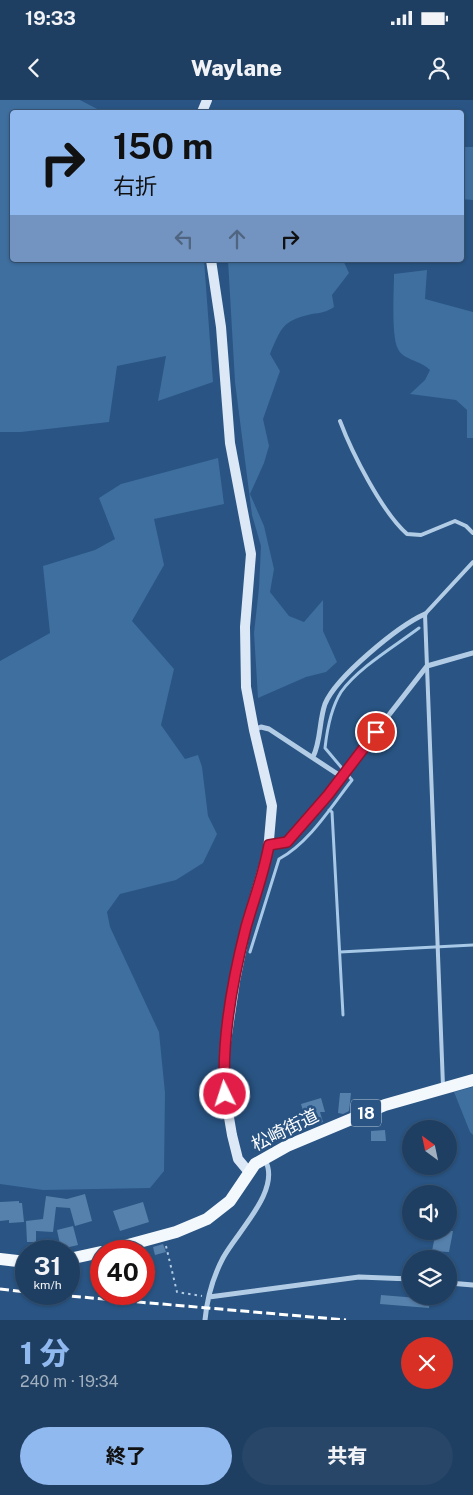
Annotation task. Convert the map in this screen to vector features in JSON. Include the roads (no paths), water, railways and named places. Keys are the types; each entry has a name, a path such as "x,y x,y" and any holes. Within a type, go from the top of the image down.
{"main road":[{"name":"松崎街道","path":"148,1240 207,1219 223,1208 248,1171 264,1157 372,1110 473,1080"},
{"path":"0,1258 15,1260"}],"street":[{"path":"211,262 221,327 230,443 251,554 245,660 246,687 272,806 269,845 246,928 235,981 224,1055 225,1094 232,1135 238,1159 248,1171"},
{"path":"313,757 317,750 322,716 331,693 346,676 389,637 425,614"},
{"path":"269,845 287,842 342,777 427,666 473,653"},
{"path":"254,730 261,727 270,729 342,777"},
{"path":"204,1320 209,1297 223,1258 258,1208 264,1192 270,1173 264,1157"},
{"path":"209,1297 359,1277 402,1279"},
{"path":"457,1284 473,1286"}],"lane":[{"path":"340,421 367,477 396,522 407,534 421,535 455,522 466,526 473,533"},
{"path":"443,1088 425,614 473,562"}],"waterway":[{"path":"250,952 279,859 300,844 310,834 352,780 325,748 330,719 341,692 357,674 419,628"},
{"path":"329,810 332,812 343,1015"},
{"path":"340,952 473,945"}],"railway":[{"path":"0,1289 15,1291"},
{"path":"80,1297 346,1320"}]}
